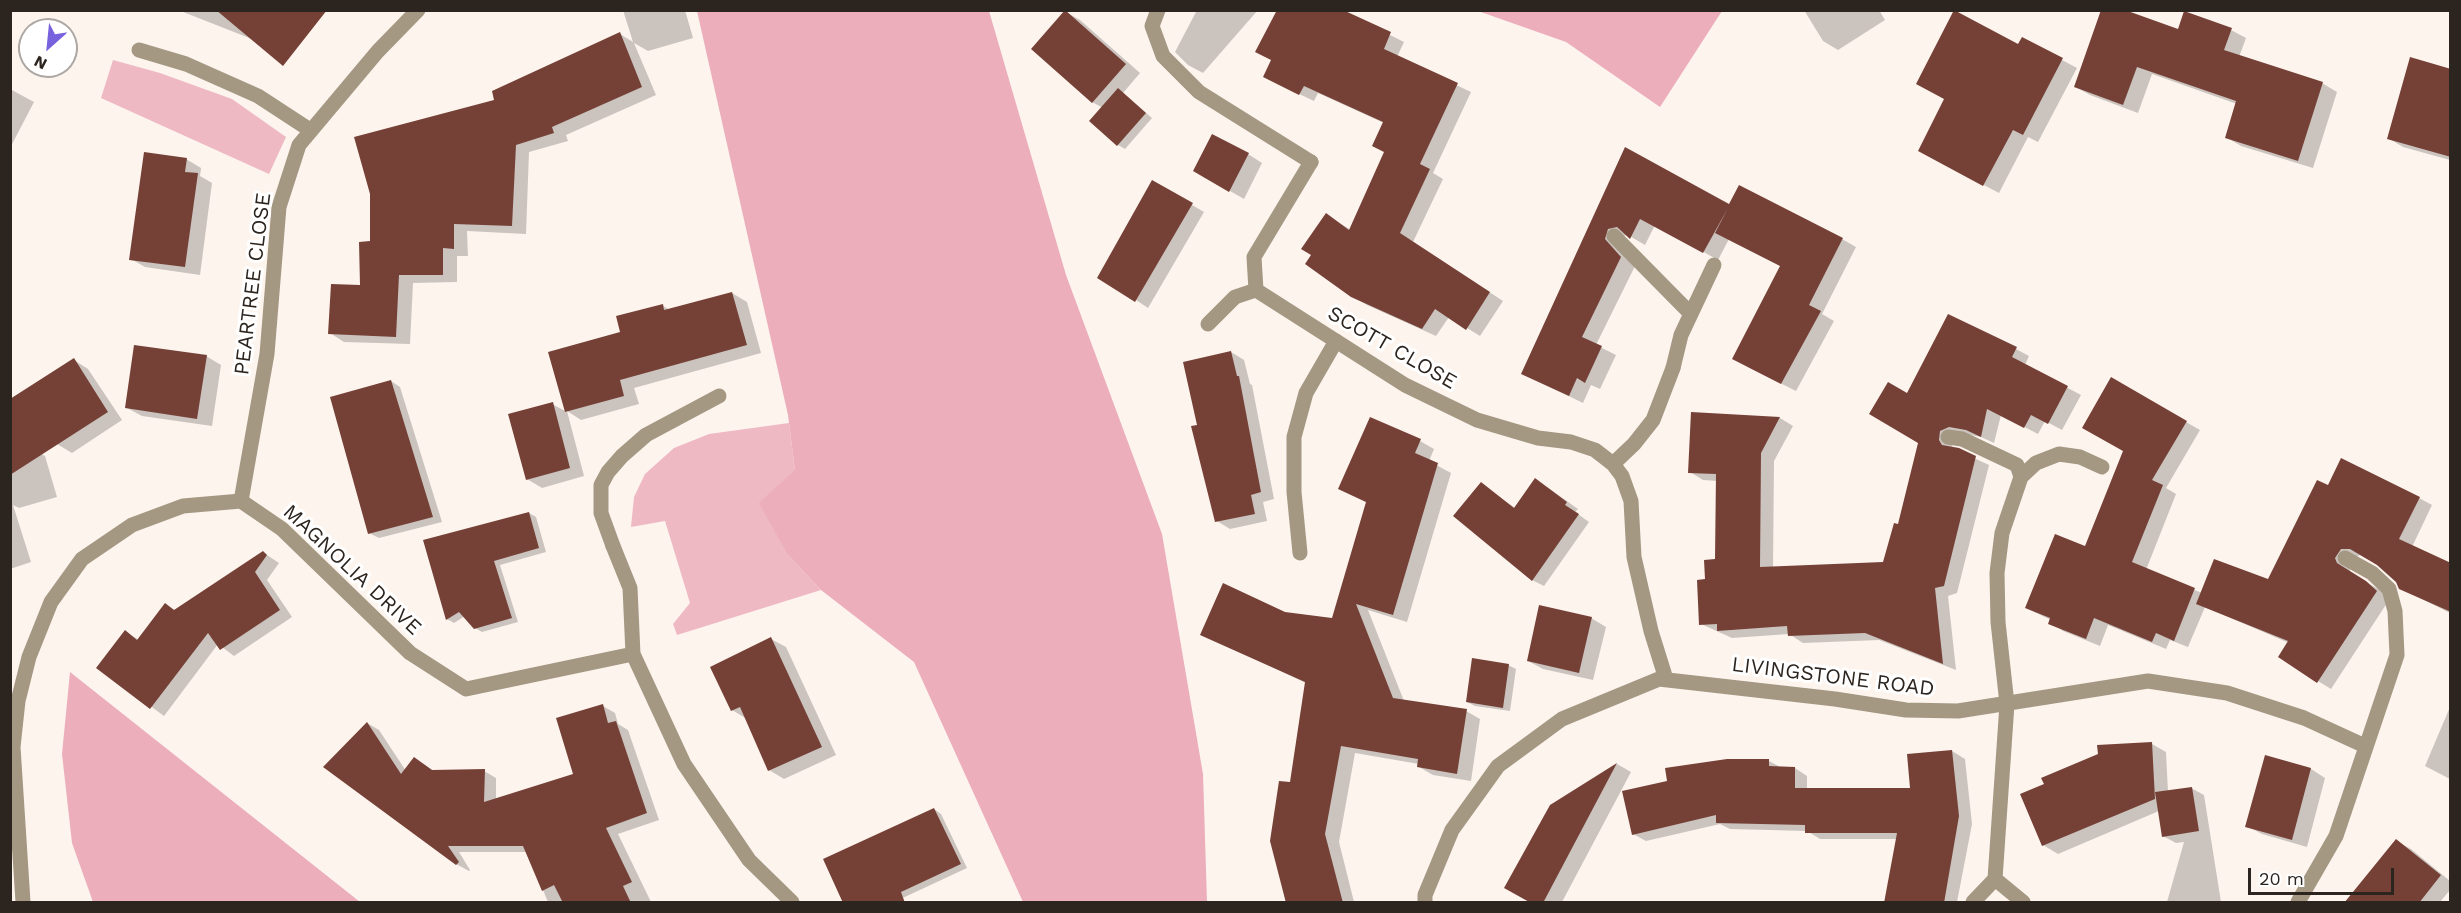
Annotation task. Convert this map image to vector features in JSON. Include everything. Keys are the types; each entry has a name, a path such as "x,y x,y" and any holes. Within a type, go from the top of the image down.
{"street":[{"name":"PEARTREE CLOSE","path":"241,501 267,354 279,207 299,145 378,51 418,10"},
{"path":"1158,10 1152,26 1163,56 1199,92 1311,162 1254,257 1256,290 1234,297 1208,324"},
{"path":"139,50 186,64 258,96 310,130"},
{"path":"1614,236 1691,314"},
{"path":"1613,464 1634,444 1653,420 1673,368 1681,335 1714,265"},
{"name":"SCOTT CLOSE","path":"1256,290 1405,385 1477,420 1538,438 1571,442 1595,450 1613,464 1622,476 1631,501 1634,557 1651,631 1666,679"},
{"path":"1300,552 1294,492 1294,437 1306,393 1336,341"},
{"path":"719,396 646,435 622,456 608,472 602,485 601,513 630,588 633,654 684,764 749,860 792,903"},
{"path":"1948,437 1962,439 2017,465 2021,477"},
{"path":"1973,903 1995,879 2007,704 1998,622 1997,573 2002,533 2021,477 2036,463 2059,454 2080,457 2102,467"},
{"path":"23,903 13,747 18,701 27,668 51,602 82,559 132,525 183,506 241,501"},
{"name":"MAGNOLIA DRIVE","path":"241,501 282,529 410,653 466,689 633,654"},
{"path":"2298,903 2336,836 2397,655 2395,611 2389,589 2372,573 2345,558"},
{"name":"LIVINGSTONE ROAD","path":"1425,903 1425,895 1452,830 1498,766 1562,719 1659,679 1835,699 1906,710 1958,711 2148,681 2227,693 2304,718 2366,746"},
{"path":"1995,879 2023,903"}],"shaded area":[{"path":"697,11 989,11 1066,275 1162,534 1203,774 1207,902 1023,902 914,662 821,590 788,555 759,503 795,470 788,415"},
{"path":"1478,11 1722,11 1660,107 1566,42"},
{"path":"113,60 160,73 232,99 286,137 269,174 101,98"},
{"path":"789,423 795,470 788,555 821,590 677,635 673,624 690,603 665,521 631,527 634,497 645,474 674,448 709,434"},
{"path":"70,672 360,902 93,902 72,843 62,754"}],"building":[{"path":"216,10 327,10 283,66"},
{"path":"1065,10 1126,64 1092,103 1031,49"},
{"path":"1277,10 1343,10 1391,32 1384,49 1458,83 1420,164 1430,169 1400,233 1490,292 1466,330 1435,309 1422,329 1351,297 1305,264 1311,255 1301,249 1326,213 1349,230 1384,152 1372,146 1383,122 1304,86 1299,95 1263,77 1271,60 1255,52"},
{"path":"1954,10 2018,44 2022,37 2063,58 2023,135 2013,130 1983,186 1918,151 1944,99 1916,84"},
{"path":"2101,10 2125,10 2178,29 2184,11 2232,28 2224,50 2323,82 2298,161 2225,138 2236,101 2137,67 2123,105 2074,87"},
{"path":"620,32 642,87 552,127 554,133 516,145 512,226 454,224 454,249 443,248 443,275 399,275 396,337 328,334 331,284 360,285 359,242 370,241 370,194 354,137 494,100 492,91"},
{"path":"2410,57 2451,69 2451,157 2387,139"},
{"path":"1118,88 1146,113 1117,146 1089,121"},
{"path":"1212,134 1249,153 1229,192 1193,171"},
{"path":"1625,147 1729,204 1739,185 1843,238 1809,305 1821,311 1781,384 1732,359 1780,266 1715,233 1728,208 1703,253 1640,219 1630,239 1617,227 1608,229 1605,239 1621,257 1582,337 1602,346 1585,383 1577,378 1569,396 1521,374"},
{"path":"144,152 187,158 185,172 198,173 185,267 129,260"},
{"path":"1152,180 1193,203 1135,302 1097,278"},
{"path":"732,292 747,345 620,380 624,396 565,412 548,352 620,332 616,316 663,304 664,310"},
{"path":"1948,314 2017,347 2012,357 2068,386 2048,424 2031,415 2024,428 1987,409 1981,437 1966,430 1949,427 1940,431 1939,440 1942,445 1959,448 1976,456 1944,586 1935,588 1943,664 1865,633 1788,636 1787,626 1717,631 1717,624 1699,625 1697,580 1705,579 1704,560 1715,559 1716,474 1688,473 1691,412 1780,417 1761,453 1760,567 1883,562 1894,523 1898,524 1918,443 1869,414 1888,382 1907,393"},
{"path":"134,345 207,355 197,419 125,408"},
{"path":"1231,351 1237,376 1239,376 1261,492 1251,495 1255,514 1215,522 1191,426 1197,425 1183,362"},
{"path":"74,358 108,412 10,475 10,399"},
{"path":"2111,377 2187,421 2152,480 2163,485 2132,562 2195,588 2174,641 2156,633 2152,642 2094,618 2086,639 2048,624 2050,618 2025,608 2055,534 2085,546 2123,451 2082,428"},
{"path":"391,380 433,517 368,534 330,397"},
{"path":"553,402 570,468 526,480 508,414"},
{"path":"1370,417 1421,439 1415,453 1438,463 1393,615 1356,604 1393,698 1467,709 1457,774 1417,767 1418,759 1341,746 1325,834 1343,903 1286,903 1270,841 1279,781 1290,782 1305,682 1200,635 1223,583 1285,612 1332,618 1366,502 1338,489"},
{"path":"2341,458 2420,497 2399,539 2451,563 2451,612 2399,589 2396,582 2377,565 2350,549 2341,549 2335,558 2337,563 2366,581 2377,591 2317,683 2278,657 2288,641 2196,604 2214,559 2268,579 2317,480 2328,485"},
{"path":"1535,478 1567,502 1565,505 1579,514 1532,581 1453,516 1481,482 1514,508"},
{"path":"529,512 539,548 494,561 512,618 474,629 459,612 446,620 423,540"},
{"path":"263,551 267,555 255,572 280,610 220,650 208,633 150,709 96,668 125,630 137,640 165,603 174,610"},
{"path":"1539,605 1592,617 1579,673 1527,661"},
{"path":"771,637 822,747 768,771 740,707 731,711 710,667"},
{"path":"1472,658 1509,664 1503,708 1466,702"},
{"path":"603,704 608,723 616,721 647,813 606,828 632,882 623,886 631,903 563,903 554,885 542,891 523,846 448,846 459,862 456,865 323,767 367,722 401,774 414,757 432,770 485,769 484,802 573,774 556,718"},
{"path":"2152,742 2155,799 2042,846 2020,794 2044,784 2041,778 2098,754 2097,745"},
{"path":"1952,750 1959,816 1944,903 1884,903 1897,833 1805,833 1805,825 1716,823 1716,815 1632,835 1622,791 1667,781 1665,768 1727,759 1769,759 1769,766 1795,767 1795,788 1910,788 1907,754"},
{"path":"2265,755 2311,768 2292,840 2245,827"},
{"path":"1617,763 1543,903 1531,903 1504,888 1550,805"},
{"path":"2192,787 2199,831 2162,837 2155,792"},
{"path":"934,808 961,864 901,892 905,903 843,903 823,859"},
{"path":"2396,839 2441,875 2419,903 2344,903"}]}
